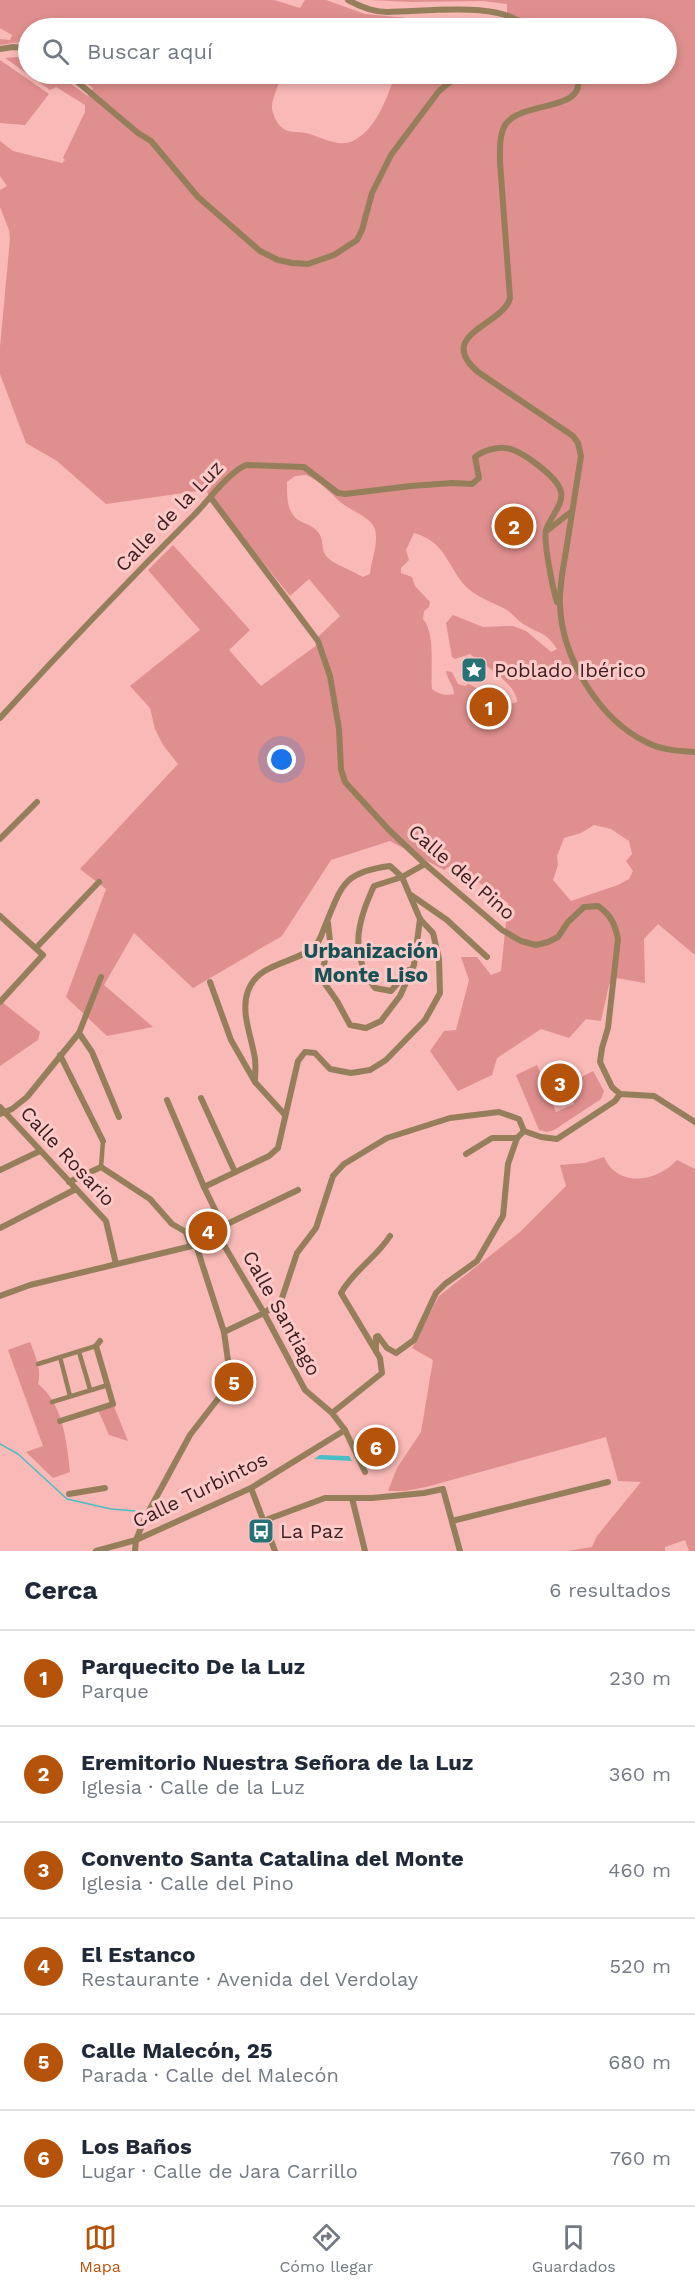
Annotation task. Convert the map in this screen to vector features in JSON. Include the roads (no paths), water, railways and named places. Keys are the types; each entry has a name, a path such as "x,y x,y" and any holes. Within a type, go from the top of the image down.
{"street":[{"path":"348,0 360,6 385,12 466,7 494,8 510,12 517,18"},
{"path":"0,49 18,47"},
{"path":"80,84 138,133 151,141 198,197 260,251 292,264 308,264 334,255 357,240 372,193 391,155 439,91 448,84"},
{"path":"560,609 560,594 581,456 578,443 561,427 478,372 467,361 464,345 472,333 504,310 510,298 500,162 500,142 504,128 517,114 572,97 578,89 578,84"},
{"name":"Calle de la Luz","path":"0,718 98,611 239,468 246,465 304,467 338,493 438,484 472,484 479,478 475,457 479,453 505,448 515,450 544,470 561,491 561,498 545,532"},
{"name":"Calle del Pino","path":"211,498 318,641 330,676 339,729 340,769 345,782 389,830 502,930 521,941 536,945 549,942 558,937 568,922 584,907 598,906 608,914 615,925 618,939 608,1028 600,1062 612,1087 620,1094"},
{"path":"572,511 545,532 549,564 573,663 579,675 607,713 625,730 647,743 663,748 695,752"},
{"path":"0,839 37,802"},
{"path":"414,965 391,991 375,988 366,976 357,951 363,910 374,886 402,877 425,864"},
{"path":"204,1187 269,1156 278,1148 298,1061 305,1052 315,1053 330,1069 351,1073 370,1070 386,1060 425,1020 440,993 439,958 433,933 420,919 402,877 390,866 366,869 348,879 318,944 304,955 287,959 256,977 248,991 246,1016 255,1061 255,1082"},
{"path":"36,948 99,882"},
{"path":"410,894 447,920 487,957"},
{"path":"0,916 43,955 0,1002"},
{"path":"328,919 330,941 323,969 323,981 350,1025 366,1028 381,1021 400,996 414,965 420,919"},
{"path":"1,1111 27,1097 79,1033 101,977"},
{"path":"210,982 231,1040 255,1082 285,1115"},
{"path":"79,1033 92,1052 118,1117"},
{"path":"60,1055 104,1141 101,1167"},
{"path":"224,1332 264,1313 281,1301 297,1253 316,1228 333,1176 344,1164 387,1138 450,1118 499,1112 519,1119 524,1131 541,1137 557,1139 615,1101 620,1094 654,1096 695,1122"},
{"path":"201,1098 235,1172"},
{"path":"167,1100 223,1226"},
{"name":"Calle Rosario","path":"1,1111 106,1221 116,1263"},
{"path":"376,1351 376,1337 378,1336 387,1348 396,1353 414,1340 436,1293 477,1261 502,1216 507,1164 517,1138 524,1131"},
{"path":"466,1154 492,1138 517,1138"},
{"path":"0,1170 40,1151"},
{"path":"69,1182 101,1167"},
{"path":"101,1167 150,1199 172,1224 186,1232 224,1332 231,1382 190,1435 145,1518 136,1540 135,1551"},
{"path":"0,1228 76,1189"},
{"path":"0,1296 116,1263 193,1246 218,1236 223,1226 298,1190"},
{"name":"Calle Santiago","path":"218,1236 264,1313 305,1390 332,1413 345,1430 365,1472"},
{"path":"332,1413 382,1373 380,1358 341,1293 348,1280 373,1258 390,1236"},
{"path":"38,1364 98,1344 113,1404 60,1421"},
{"path":"79,1352 90,1389"},
{"path":"60,1357 70,1396"},
{"path":"52,1402 108,1385"},
{"name":"Calle Turbintos","path":"96,1551 136,1540 251,1488 345,1430"},
{"path":"452,1521 608,1482"},
{"path":"69,1494 105,1488"},
{"path":"251,1488 275,1551"},
{"path":"263,1521 325,1498 406,1496 443,1489 460,1551"},
{"path":"352,1498 365,1551"}],"water":[{"path":"320,1455 349,1456 352,1461 314,1459"}],"waterway":[{"path":"0,1444 18,1454 67,1499 111,1509 135,1511 144,1518"}],"place":[{"name":"Eremitorio Nuestra Señora de la Luz","path":"514,526"},
{"name":"Poblado Ibérico","path":"474,670"},
{"name":"Parquecito De la Luz","path":"489,707"},
{"name":"Convento Santa Catalina del Monte","path":"560,1083"},
{"name":"El Estanco","path":"208,1231"},
{"name":"Calle Malecón, 25","path":"234,1382"},
{"name":"Los Baños","path":"376,1447"},
{"name":"La Paz","path":"261,1531"}],"district":[{"name":"Urbanización Monte Liso","path":"371,962"}]}
